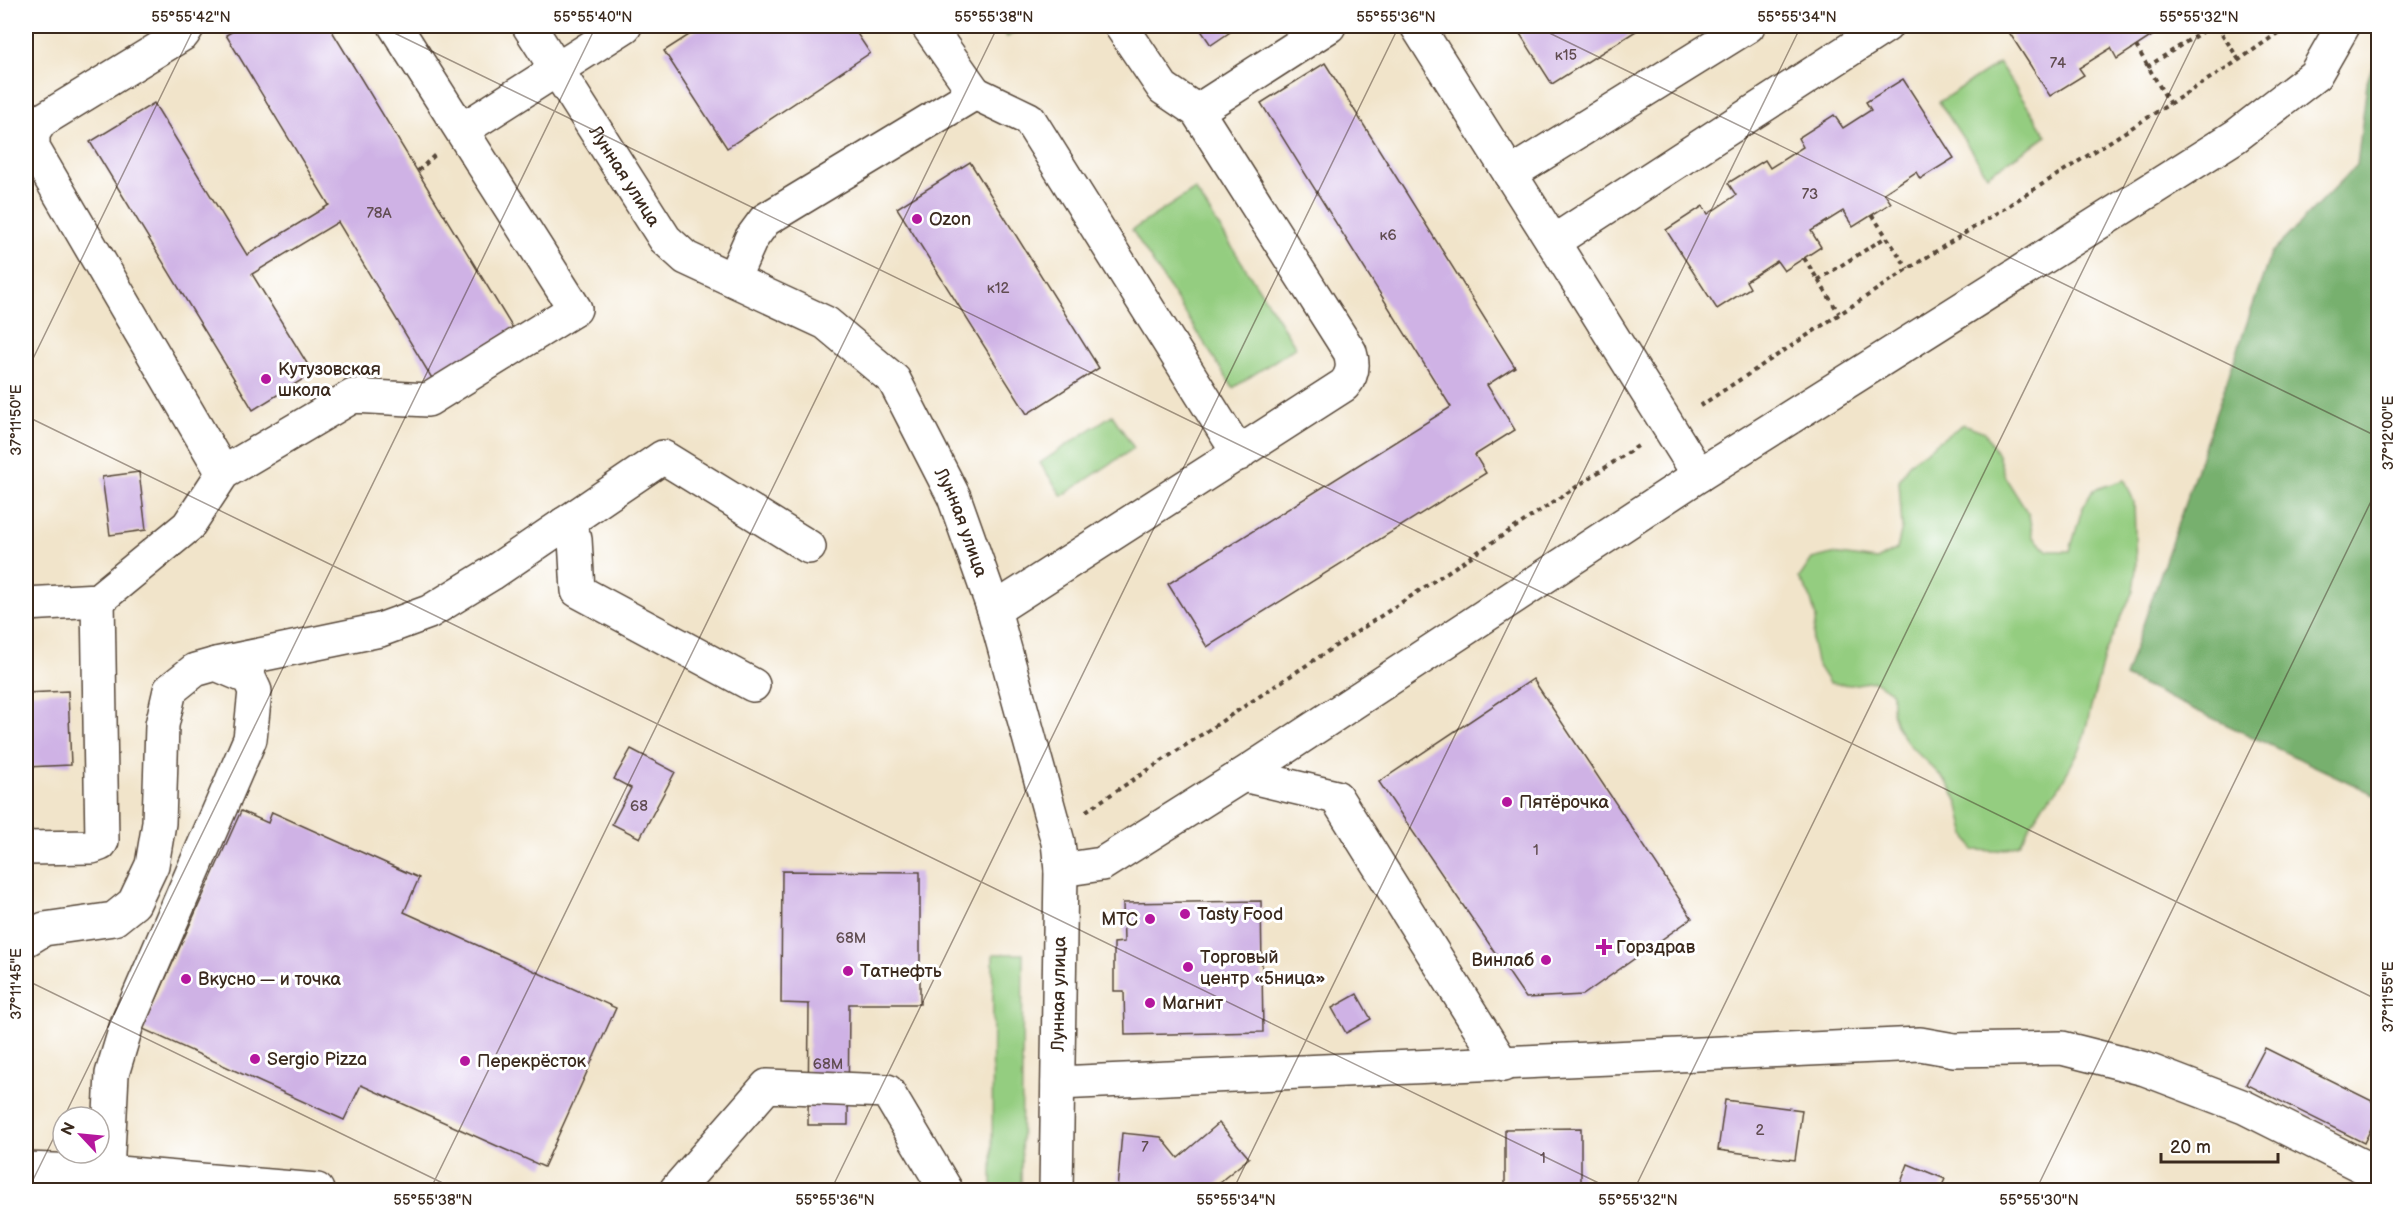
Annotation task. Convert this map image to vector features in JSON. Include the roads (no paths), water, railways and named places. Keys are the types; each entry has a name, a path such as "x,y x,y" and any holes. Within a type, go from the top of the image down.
{"street":[{"path":"188,26 183,34 42,121 33,133 33,148 223,473"},
{"path":"26,604 98,600 188,526 223,473 352,396 428,400 575,309 395,26"},
{"name":"Лунная улица","path":"529,26 665,239 686,258 826,323 894,380 954,497 994,610 1058,842 1062,870 1056,1191"},
{"path":"462,130 625,26"},
{"path":"928,26 975,93 1029,119 1239,454"},
{"path":"994,610 1239,454 1344,385 1350,378 1352,360 1350,352 1197,111 1163,88 1121,26"},
{"path":"1197,111 1329,26"},
{"path":"1417,26 1700,475"},
{"path":"1510,174 1749,26"},
{"path":"1553,242 1886,26"},
{"path":"1062,870 1102,864 1700,475 2236,136 2315,75 2343,26"},
{"path":"733,279 751,239 765,220 975,93"},
{"path":"26,940 44,929 114,919 134,903 152,865 159,823 162,725 170,690 195,670 380,630 429,612 492,574 663,457 809,547"},
{"path":"564,524 575,539 578,591 753,685"},
{"path":"26,848 92,847 102,841 98,600"},
{"path":"107,1172 112,1074 127,1024 250,739 255,691 249,678 216,664"},
{"path":"1242,775 1336,797 1503,1065"},
{"path":"1058,1083 1503,1065 1920,1044 1954,1050 2062,1048 2145,1069 2244,1107 2379,1174"},
{"path":"676,1191 768,1086 887,1090 946,1191"},
{"path":"26,1169 107,1172 317,1191"}],"place":[{"name":"Ozon","path":"917,219"},
{"name":"Кутузовская школа","path":"266,379"},
{"name":"Пятёрочка","path":"1507,802"},
{"name":"Tasty Food","path":"1185,914"},
{"name":"МТС","path":"1150,919"},
{"name":"Горздрав","path":"1604,947"},
{"name":"Винлаб","path":"1546,960"},
{"name":"Торговый центр «5ница»","path":"1188,967"},
{"name":"Татнефть","path":"848,971"},
{"name":"Вкусно — и точка","path":"186,979"},
{"name":"Магнит","path":"1150,1003"},
{"name":"Sergio Pizza","path":"255,1059"},
{"name":"Перекрёсток","path":"465,1061"}]}
